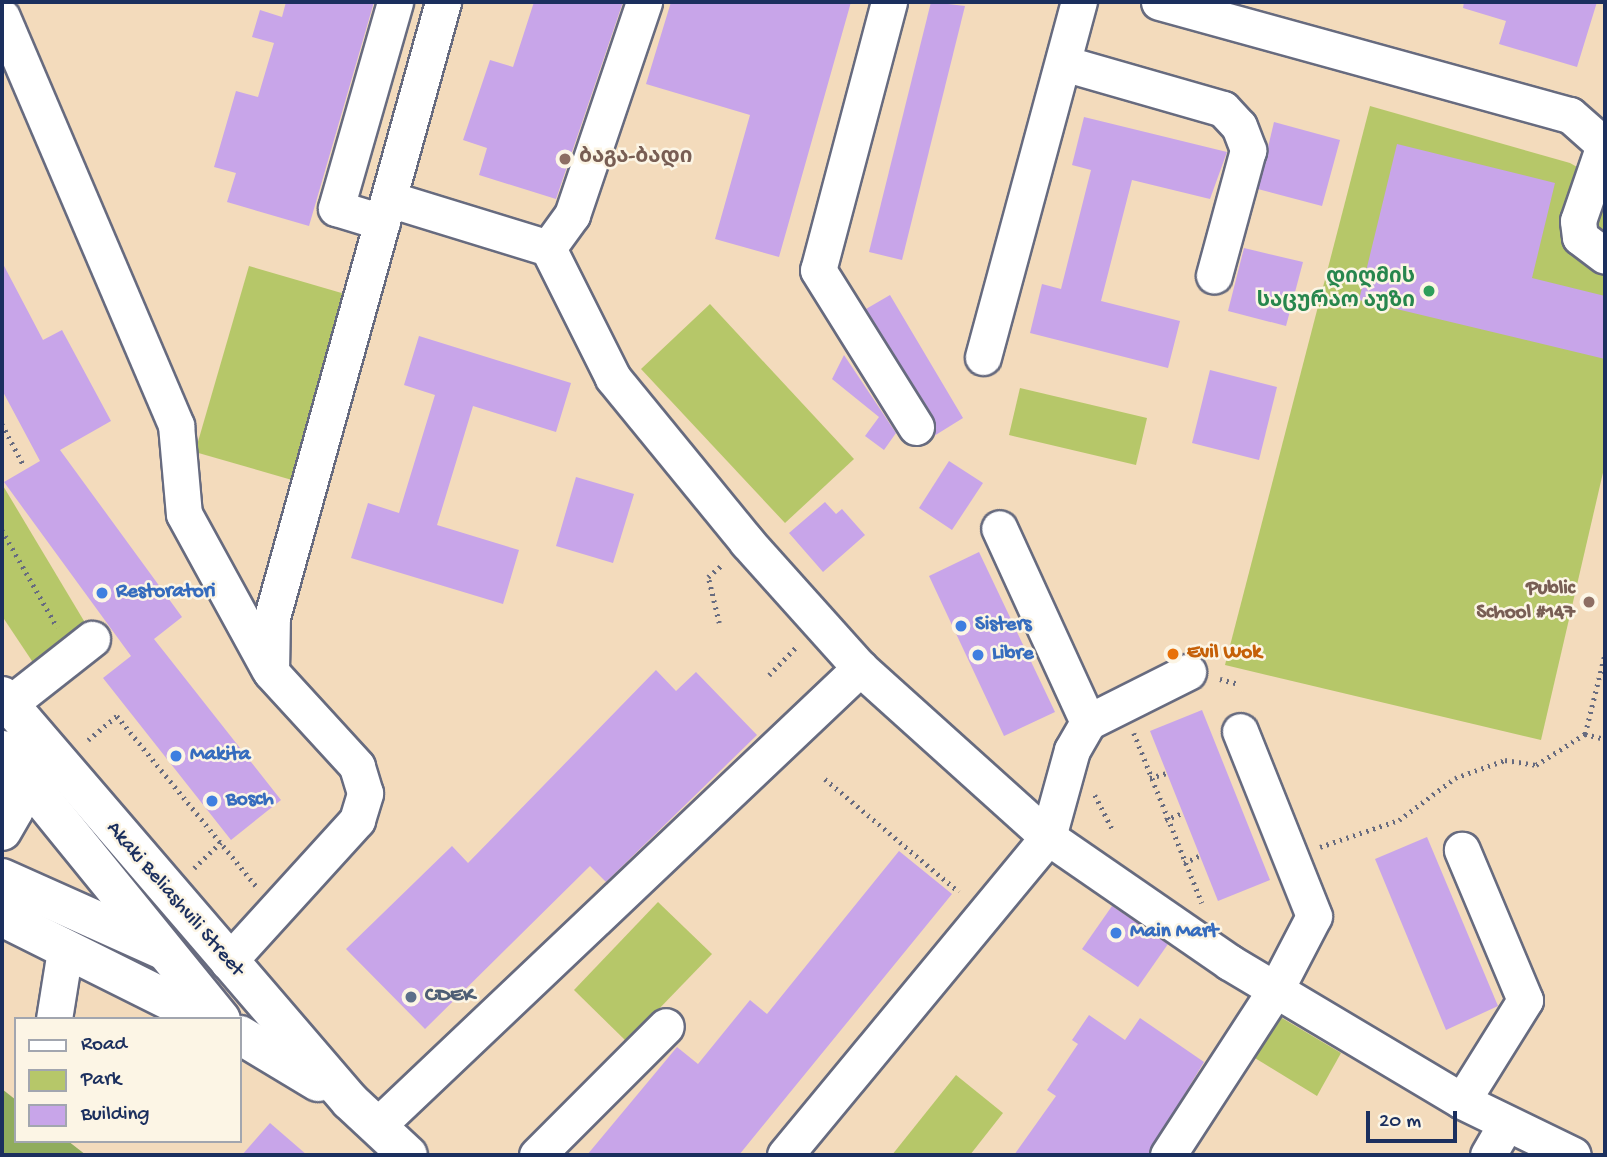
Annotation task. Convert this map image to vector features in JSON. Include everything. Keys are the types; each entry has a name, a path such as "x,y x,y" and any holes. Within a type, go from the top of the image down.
{"main road":[{"name":"Akaki Beliashvili Street","path":"5,700 233,968 363,1114 408,1155"},
{"name":"Akaki Beliashvili Street","path":"9,759 170,953 219,1017"},
{"path":"2,831 14,810 9,759"},
{"path":"2,878 170,953 233,968"},
{"path":"2,917 203,1017"},
{"name":"Akaki Beliashvili Street","path":"242,1036 363,1114"}],"lane":[{"path":"395,2 336,208 386,211 548,248"},
{"path":"271,672 272,617 443,2"},
{"path":"548,248 572,215 644,2"},
{"path":"889,2 818,270 916,427"},
{"path":"982,357 1079,2"},
{"path":"1159,2 1570,115 1605,145 1578,221 1580,237 1605,256"},
{"path":"2,17 176,425 184,514 271,672 357,766 365,793 356,820 276,910 233,968"},
{"path":"1063,63 1223,108 1240,126 1248,150 1214,275"},
{"path":"548,248 613,378 747,542 818,625 860,668 1048,837 1276,989 1462,1101 1505,1125 1573,1155"},
{"path":"999,528 1088,722"},
{"path":"5,700 82,647"},
{"path":"363,1114 860,668"},
{"path":"785,1155 1048,837 1072,750 1088,722 1188,672"},
{"path":"1168,1155 1276,989 1314,916 1240,731"},
{"path":"1462,850 1525,1000 1462,1101"},
{"path":"54,1017 65,950"},
{"path":"537,1155 666,1026"},
{"path":"1488,1155 1505,1125"}],"path":[{"path":"2,424 23,464"},
{"path":"2,530 82,647"},
{"path":"719,623 708,577 747,542"},
{"path":"769,675 818,625"},
{"path":"1290,857 1399,820 1455,778 1505,760 1535,765 1585,734 1605,653"},
{"path":"1124,705 1166,820 1206,913"},
{"path":"88,740 117,716 276,910"},
{"path":"1585,734 1605,739"},
{"path":"1150,778 1166,773"},
{"path":"825,779 984,913"},
{"path":"1166,820 1182,813"},
{"path":"190,872 221,842"},
{"path":"1184,863 1199,856"}],"green space":[{"path":"1370,106 1570,163 1605,183 1605,464 1541,740 1225,665"},
{"path":"249,266 345,294 292,480 195,452"},
{"path":"710,304 854,459 785,523 641,369"},
{"path":"1020,388 1147,418 1136,465 1009,435"},
{"path":"2,484 87,626 36,667 2,616"},
{"path":"658,902 712,954 627,1042 574,990"},
{"path":"1270,1018 1282,1018 1341,1053 1317,1096 1250,1055"},
{"path":"956,1075 1003,1113 970,1155 892,1155"},
{"path":"2,1089 14,1098 14,1143 71,1143 86,1155 2,1155"}],"building":[{"path":"286,2 374,2 309,226 227,202 236,173 214,167 236,91 258,97 274,43 252,37 260,10 282,17"},
{"path":"534,2 623,2 556,199 479,175 487,148 463,140 490,60 513,67"},
{"path":"671,2 851,2 779,257 715,239 750,115 646,84"},
{"path":"931,2 965,6 902,260 869,252"},
{"path":"1464,2 1597,2 1577,67 1499,44 1506,21 1463,8"},
{"path":"1084,117 1227,152 1210,199 1132,180 1101,301 1180,321 1168,368 1030,333 1042,284 1061,289 1091,170 1072,165"},
{"path":"1274,122 1340,140 1322,206 1258,189"},
{"path":"1397,144 1555,183 1532,278 1605,296 1605,359 1359,300"},
{"path":"1244,248 1303,262 1286,326 1228,311"},
{"path":"2,262 43,340 62,330 111,421 60,450 182,617 154,639 281,800 231,840 103,678 131,656 4,482 40,461 2,390"},
{"path":"890,295 963,418 934,436 933,416 866,309"},
{"path":"419,336 571,383 556,432 473,406 437,525 519,550 503,604 351,558 368,503 399,513 435,395 404,385"},
{"path":"844,355 896,433 884,450 865,436 879,417 832,379"},
{"path":"1210,370 1277,387 1259,460 1192,443"},
{"path":"949,461 983,483 952,530 919,508"},
{"path":"576,477 634,494 613,563 556,546"},
{"path":"825,502 836,514 842,509 865,535 823,572 789,533"},
{"path":"979,552 1055,712 1004,736 929,576"},
{"path":"656,670 676,691 696,672 757,735 606,882 590,866 425,1029 346,949 452,846 468,863"},
{"path":"1202,710 1270,880 1218,901 1150,731"},
{"path":"1427,837 1498,1006 1446,1030 1375,859"},
{"path":"899,851 952,894 739,1155 587,1155 677,1047 698,1064 750,1000 767,1014"},
{"path":"1112,906 1168,944 1138,987 1082,949"},
{"path":"1089,1015 1125,1040 1140,1018 1204,1062 1148,1155 1014,1155 1056,1096 1047,1090 1078,1044 1072,1040"},
{"path":"270,1123 307,1155 242,1155"}],"place":[{"name":"ბაგა-ბადი","path":"565,159"},
{"name":"დიღმის საცურაო აუზი","path":"1429,291"},
{"name":"Restoratori","path":"102,593"},
{"name":"Public School #147","path":"1589,602"},
{"name":"Sisters","path":"961,626"},
{"name":"Evil Wok","path":"1173,654"},
{"name":"Libre","path":"978,655"},
{"name":"Makita","path":"176,756"},
{"name":"Bosch","path":"212,801"},
{"name":"Main Mart","path":"1116,933"},
{"name":"CDEK","path":"411,997"}]}
